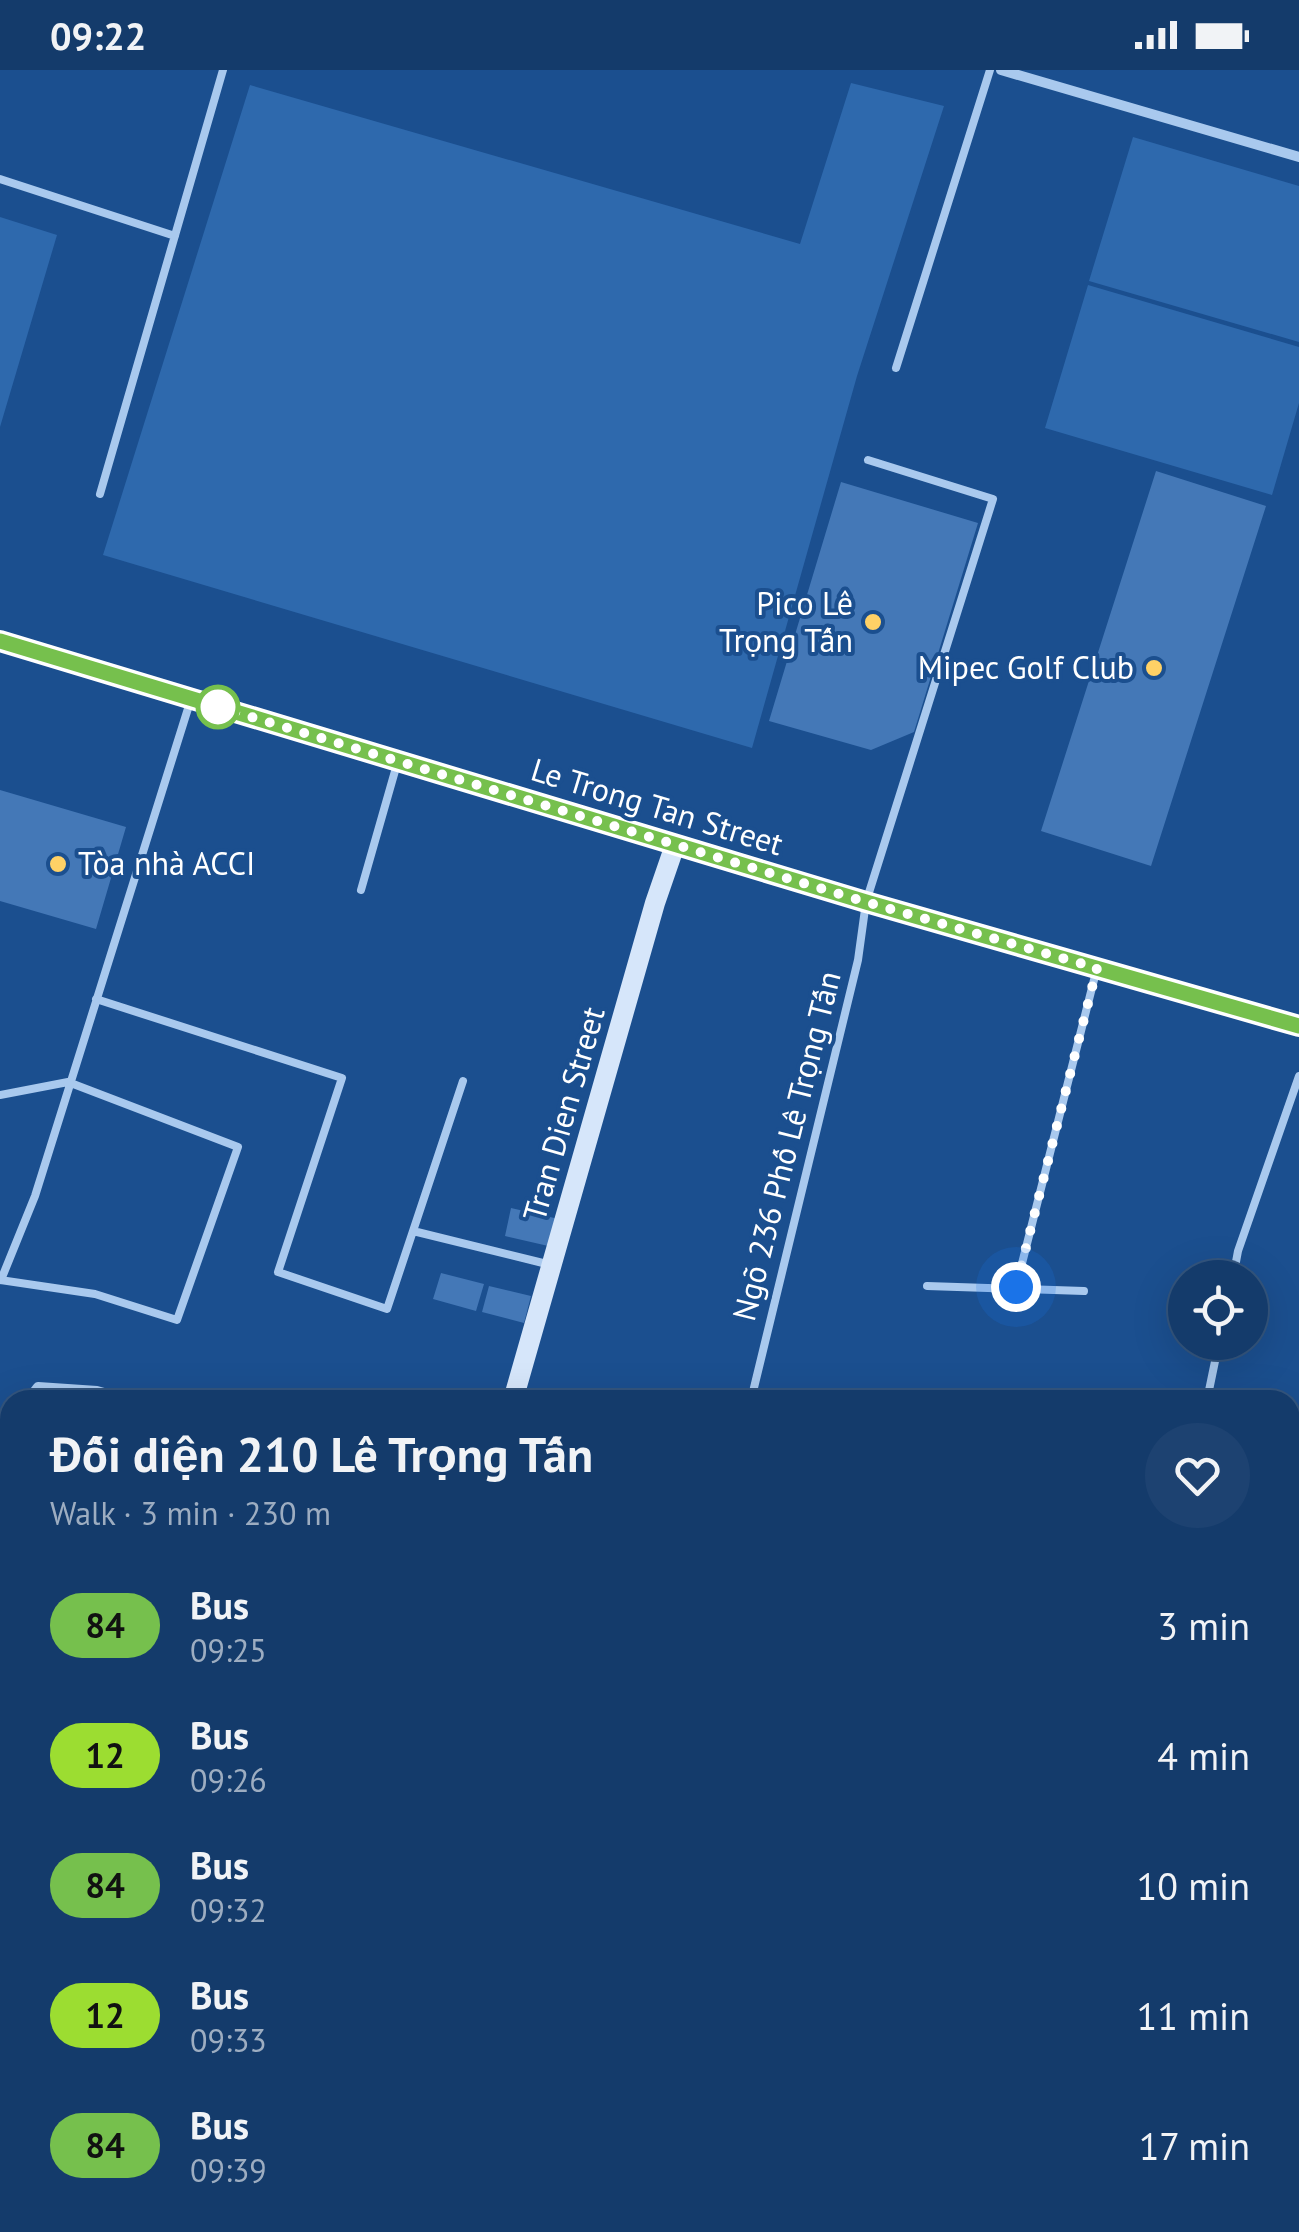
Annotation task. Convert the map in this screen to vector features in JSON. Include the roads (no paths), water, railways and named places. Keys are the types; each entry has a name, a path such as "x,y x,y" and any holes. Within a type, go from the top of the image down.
{"main road":[{"name":"Le Trong Tan Street","path":"0,641 866,902 1299,1026"},
{"name":"Tran Dien Street","path":"516,1390 655,902 675,845"}],"street":[{"path":"1000,70 1299,157"},
{"path":"36,1390 82,1390"}],"lane":[{"path":"100,494 223,70"},
{"path":"896,368 990,70"},
{"path":"0,179 175,236"},
{"name":"Ngõ 236 Phố Lê Trọng Tấn","path":"753,1390 858,960 866,902 993,499 868,460"},
{"path":"0,1094 68,1082 238,1147 177,1320 94,1294 1,1280 34,1196 68,1082 191,699"},
{"path":"361,890 398,759"},
{"path":"1016,1287 1097,968"},
{"path":"96,999 342,1078 278,1272 387,1309 462,1081"},
{"path":"1236,1260 1299,1076"},
{"path":"413,1230 552,1265"},
{"path":"927,1286 1084,1291"},
{"path":"1209,1390 1215,1360"}],"place":[{"name":"Pico Lê Trọng Tấn","path":"873,622"},
{"name":"Mipec Golf Club","path":"1154,668"},
{"name":"Tòa nhà ACCI","path":"58,864"}]}
